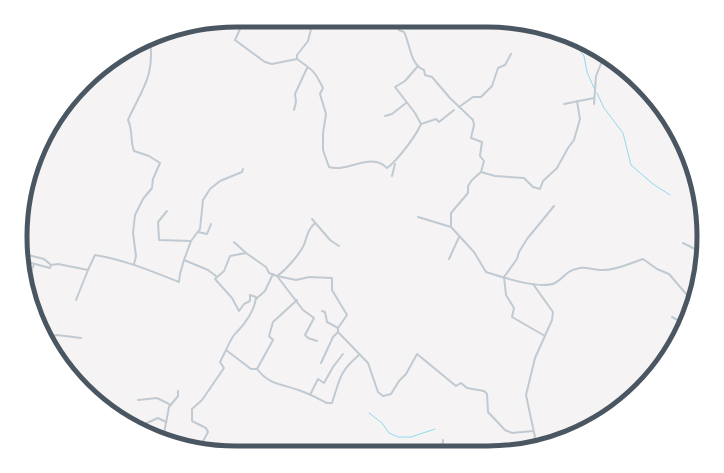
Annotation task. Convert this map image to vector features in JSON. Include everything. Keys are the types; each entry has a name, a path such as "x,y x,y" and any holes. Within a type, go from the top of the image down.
{"street":[{"path":"241,27 235,40 254,55 272,64 297,59 316,73 317,81 323,88 320,94 326,114 322,133 323,150 329,167 351,167 368,161 378,162 387,168 395,162 415,137 421,124 436,119 439,122 442,121 454,110"},
{"path":"297,59 296,55 308,41 311,27"},
{"path":"398,27 399,30 404,32 408,39 412,56 418,66 426,75 435,80 473,120 474,125 471,138 482,142 480,156 484,161 481,172 472,180 468,186 468,193 451,213 452,227 459,237 474,252 486,272 532,284 553,284 560,280 565,273 581,268 603,270 643,260 657,269 669,274 689,296"},
{"path":"134,264 136,256 133,233 135,215 143,199 152,188 153,179 160,163 149,156 134,151 131,140 132,132 128,120 149,77 150,46"},
{"path":"459,107 472,97 481,98 492,86 498,68 505,65 511,54"},
{"path":"594,104 596,76 602,61"},
{"path":"418,66 405,81 395,85 394,87 415,113 421,124"},
{"path":"294,110 296,102 295,94 307,68 309,68"},
{"path":"564,104 595,98"},
{"path":"481,172 495,176 524,178 533,187 540,189 543,181 557,168 574,140 580,119 578,101"},
{"path":"385,116 392,114 406,103"},
{"path":"392,176 395,162"},
{"path":"76,300 95,255 134,264 179,282 184,260 191,241 198,232 201,224 203,200 210,189 220,181 242,172 243,169"},
{"path":"545,336 512,316 514,308 506,295 504,277 518,259 519,252 527,239 554,206"},
{"path":"166,211 158,222 159,240 191,241"},
{"path":"418,217 452,227"},
{"path":"312,219 330,240 339,246"},
{"path":"277,276 288,267 305,242 306,233 315,223"},
{"path":"198,232 207,234 212,224"},
{"path":"449,259 459,237"},
{"path":"234,242 246,254 277,276 296,280 309,278 332,278 332,290 347,315 338,328 338,332 368,363 378,392 383,396 391,394 399,381 406,374 417,354 456,386 461,383 467,388 484,391 487,394 488,412 505,430 512,433 533,431"},
{"path":"683,243 695,249 697,245"},
{"path":"216,276 224,271 230,256 246,254"},
{"path":"28,255 44,259 51,265"},
{"path":"184,260 201,267 216,276 215,278 232,298 239,311 244,304 250,300 250,295 256,297 255,300"},
{"path":"29,262 50,268 51,265 58,264 88,270"},
{"path":"31,274 34,264"},
{"path":"202,443 208,432 206,428 192,421 190,416 192,409 202,400 224,368 220,362 226,350 235,333 244,324 255,300 265,292 273,274"},
{"path":"277,276 297,300 303,310 314,318 306,337 317,341"},
{"path":"532,284 553,312 552,320 535,358 526,395 535,437 533,441"},
{"path":"257,369 273,340 269,336 273,322 297,300"},
{"path":"322,311 325,312 327,322 338,328"},
{"path":"672,317 679,321"},
{"path":"321,363 333,337 338,332"},
{"path":"52,336 57,335 81,338"},
{"path":"226,350 251,369 257,369 271,382 285,388 300,390 327,403 332,403 344,370 350,362 360,355"},
{"path":"310,395 318,379 324,383 333,367 343,354"},
{"path":"164,433 171,405 178,396 178,391"},
{"path":"138,400 157,398 171,405"},
{"path":"144,424 158,418 166,422"},
{"path":"442,446 443,440"}],"waterway":[{"path":"579,48 584,56 587,72 594,88"},
{"path":"597,93 604,108 623,133 631,165 653,184 670,195"},
{"path":"369,413 382,423 389,433 398,437 411,437 435,429"}]}
